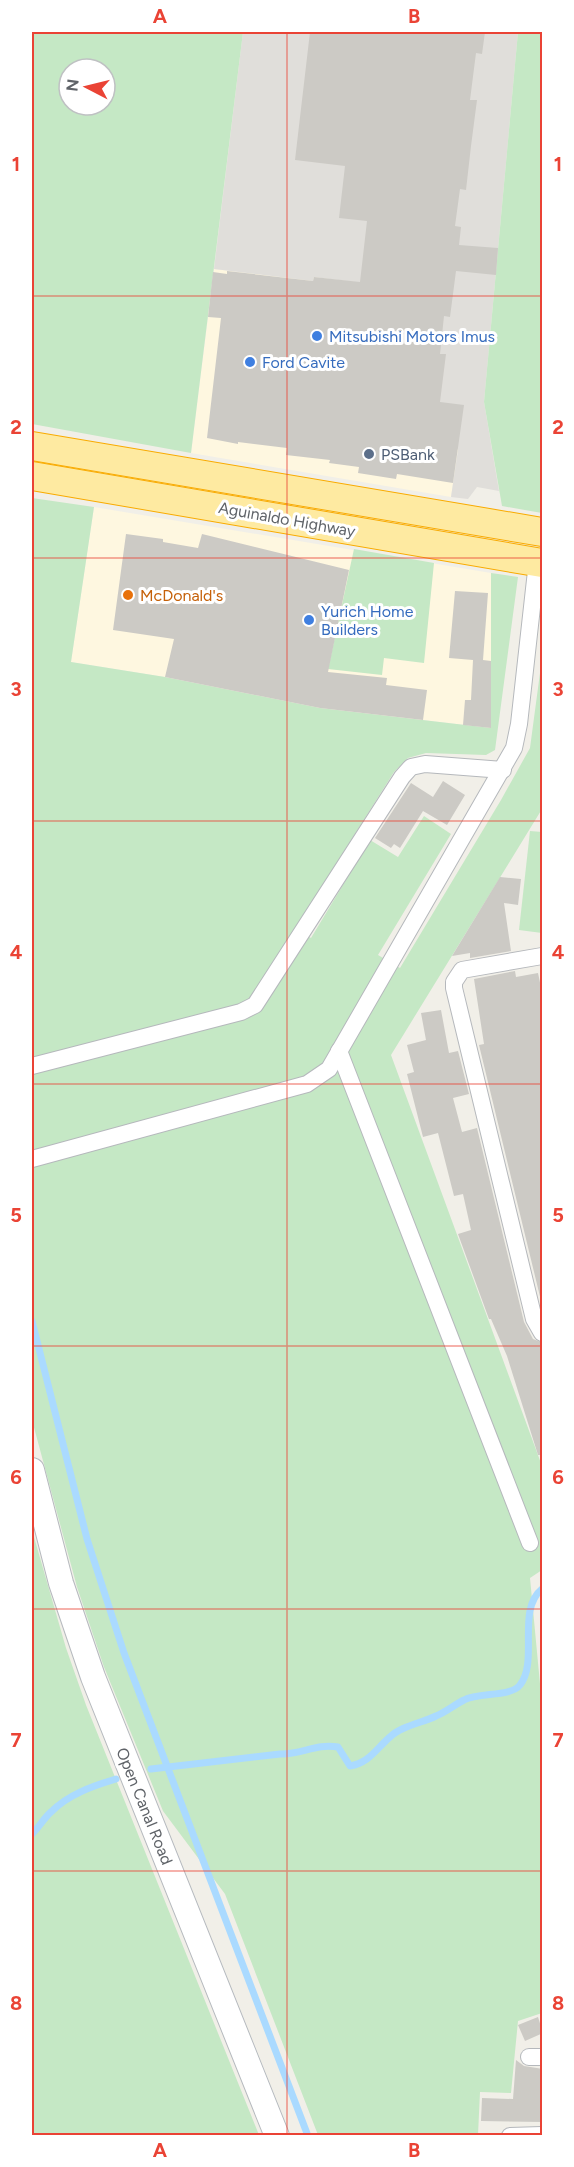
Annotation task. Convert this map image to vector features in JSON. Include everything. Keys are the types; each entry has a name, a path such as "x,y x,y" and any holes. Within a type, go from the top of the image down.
{"highway":[{"name":"Aguinaldo Highway","path":"32,446 543,532"},
{"name":"Aguinaldo Highway","path":"32,476 540,562"}],"main road":[{"name":"Open Canal Road","path":"32,1470 62,1583 93,1677 277,2136"}],"street":[{"path":"32,1160 307,1084 329,1069 504,770 514,748 519,730 540,562"},
{"path":"32,1066 241,1012 255,1005 402,777 411,767 425,764 504,770"},
{"path":"543,956 462,970 454,982 454,988 534,1319 543,1334"},
{"path":"339,1051 530,1543"},
{"path":"510,2136 543,2135"}],"shaded area":[{"path":"243,32 518,32 484,402 499,491 477,487 468,499 451,497 458,450 355,282 314,277 313,281 214,269"},
{"path":"214,269 313,281 314,277 355,282 458,449 451,497 191,453"},
{"path":"94,507 491,573 491,728 320,708 165,677 71,662"}],"green space":[{"path":"32,32 243,32 191,453 32,424"},
{"path":"518,32 542,32 542,513 502,506 484,402"},
{"path":"32,498 94,507 71,662 165,677 320,708 491,728 491,573 518,577 495,750 486,755 426,753 408,758 394,772 295,929 311,938 370,840 398,857 424,816 451,834 378,955 400,968 530,748 542,658 542,809 391,1055 542,1466 542,1570 530,1578 542,1705 542,2013 518,2021 511,2093 480,2092 478,2135 318,2135 225,1894 163,1811 104,1667 77,1587 32,1420"},
{"path":"354,549 434,563 424,663 384,658 382,675 328,669"},
{"path":"530,831 542,832 542,933 519,930"},
{"path":"32,1530 66,1648 86,1705 259,2135 32,2135"}],"building":[{"path":"310,32 485,32 482,54 476,53 470,100 477,100 466,190 460,189 455,226 461,227 459,245 498,248 496,275 456,271 450,317 444,316 440,354 446,354 440,402 464,405 453,483 397,474 396,479 358,473 359,467 329,463 330,460 286,455 287,448 238,442 238,444 207,438 221,318 208,317 213,272 227,274 227,271 313,281 314,277 360,282 367,221 339,218 345,166 295,160"},
{"path":"126,534 163,539 163,542 198,548 202,534 349,570 328,672 387,678 386,685 427,690 423,720 320,708 165,677 174,639 113,630"},
{"path":"455,591 488,593 483,660 491,661 491,728 463,725 465,700 471,700 473,660 449,658"},
{"path":"443,781 465,795 447,825 423,811 400,848 394,844 391,848 375,838 411,783 433,797"},
{"path":"500,877 521,879 518,905 504,903 511,951 470,958 470,953 452,956"},
{"path":"515,971 516,977 538,973 543,997 543,1309 479,1045 484,1044 474,979"},
{"path":"441,1010 449,1053 458,1051 469,1094 453,1098 462,1132 477,1128 524,1322 533,1339 543,1343 543,1455 538,1455 507,1356 489,1319 458,1234 471,1230 463,1194 454,1196 438,1133 423,1137 407,1074 414,1072 407,1045 426,1040 421,1013"},
{"path":"538,2017 543,2033 525,2041 518,2025"},
{"path":"516,2060 524,2066 543,2069 543,2122 481,2121 482,2098 513,2099"}],"waterway":[{"path":"32,1321 87,1539 124,1653 308,2136"},
{"path":"151,1769 288,1754 330,1746 338,1747 350,1766 362,1762 400,1730 440,1714 470,1698 516,1689 525,1675 528,1663 530,1609 534,1598 542,1589"},
{"path":"32,1834 48,1814 73,1795 116,1779"}],"place":[{"name":"Mitsubishi Motors Imus","path":"317,336"},
{"name":"Ford Cavite","path":"250,362"},
{"name":"PSBank","path":"369,454"},
{"name":"McDonald's","path":"128,595"},
{"name":"Yurich Home Builders","path":"309,620"}]}
